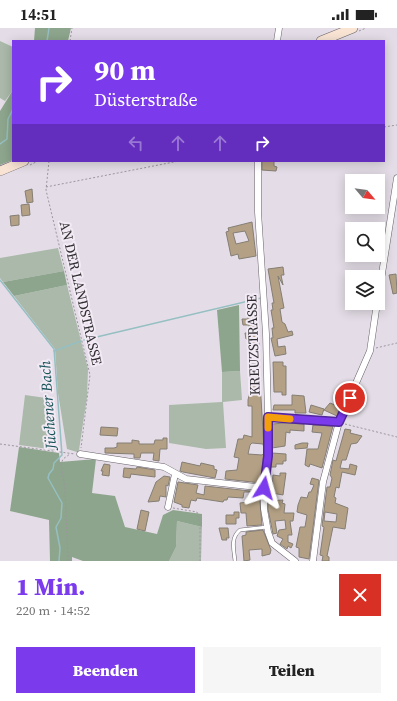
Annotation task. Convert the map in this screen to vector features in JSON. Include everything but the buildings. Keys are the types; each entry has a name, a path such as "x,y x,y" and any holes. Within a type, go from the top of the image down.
{"main road":[{"path":"323,40 353,28"},
{"path":"0,171 22,162"}],"street":[{"path":"277,40 279,28"},
{"name":"KREUZSTRASSE","path":"258,162 258,207 267,346 268,456 264,488 264,508 270,540 275,546 294,561"},
{"path":"383,270 397,178"},
{"path":"313,561 321,490 339,422 370,350 376,310"},
{"path":"268,417 339,422"},
{"path":"80,454 162,466 186,479 264,488"},
{"path":"168,507 175,474"}],"lane":[{"path":"235,561 233,541 237,532 240,530 267,527"}],"path":[{"path":"70,40 72,28"},
{"path":"385,126 397,125"},
{"name":"AN DER LANDSTRASSE","path":"49,162 46,187 90,375 80,454"},
{"path":"46,187 174,162"},
{"path":"370,350 397,343"},
{"path":"339,422 359,429 397,437"},
{"path":"0,444 72,453 63,459 61,464 65,489 68,561"},
{"path":"168,507 197,512 200,525 200,561"}],"green space":[{"path":"35,28 71,28 68,40 34,40"},
{"path":"0,41 12,47 12,91 5,101 0,98"},
{"path":"12,92 12,160 0,165 0,111"},
{"path":"58,248 64,271 3,282 0,278 0,258"},
{"path":"64,271 67,285 14,296 3,282"},
{"path":"67,285 88,369 87,397 79,450 77,452 67,449 58,393 55,349 14,296"},
{"path":"239,305 240,371 222,372 217,310"},
{"path":"240,371 242,400 223,402 226,448 206,449 169,443 169,405 222,402 222,372"},
{"path":"25,395 53,399 56,450 19,445"},
{"path":"19,447 59,453 60,462 96,459 92,493 115,496 125,527 157,534 163,515 173,510 202,514 202,527 177,521 176,547 169,561 83,561 72,557 72,561 50,561 49,520 10,511"},
{"path":"177,521 202,527 201,561 169,561 176,547"}],"waterway":[{"name":"Jüchener Bach","path":"47,40 49,28"},
{"name":"Jüchener Bach","path":"0,144 7,139 8,119 12,111"},
{"name":"Jüchener Bach","path":"0,280 54,349 62,455 54,463 53,469 48,478 62,503 61,518 56,527 60,548 59,561"},
{"path":"84,340 261,298"},
{"path":"54,351 81,341"}],"slow traffic":[{"path":"268,428 268,417 290,419"}],"route":[{"path":"264,488 268,456 268,417 339,422 350,398"}]}
